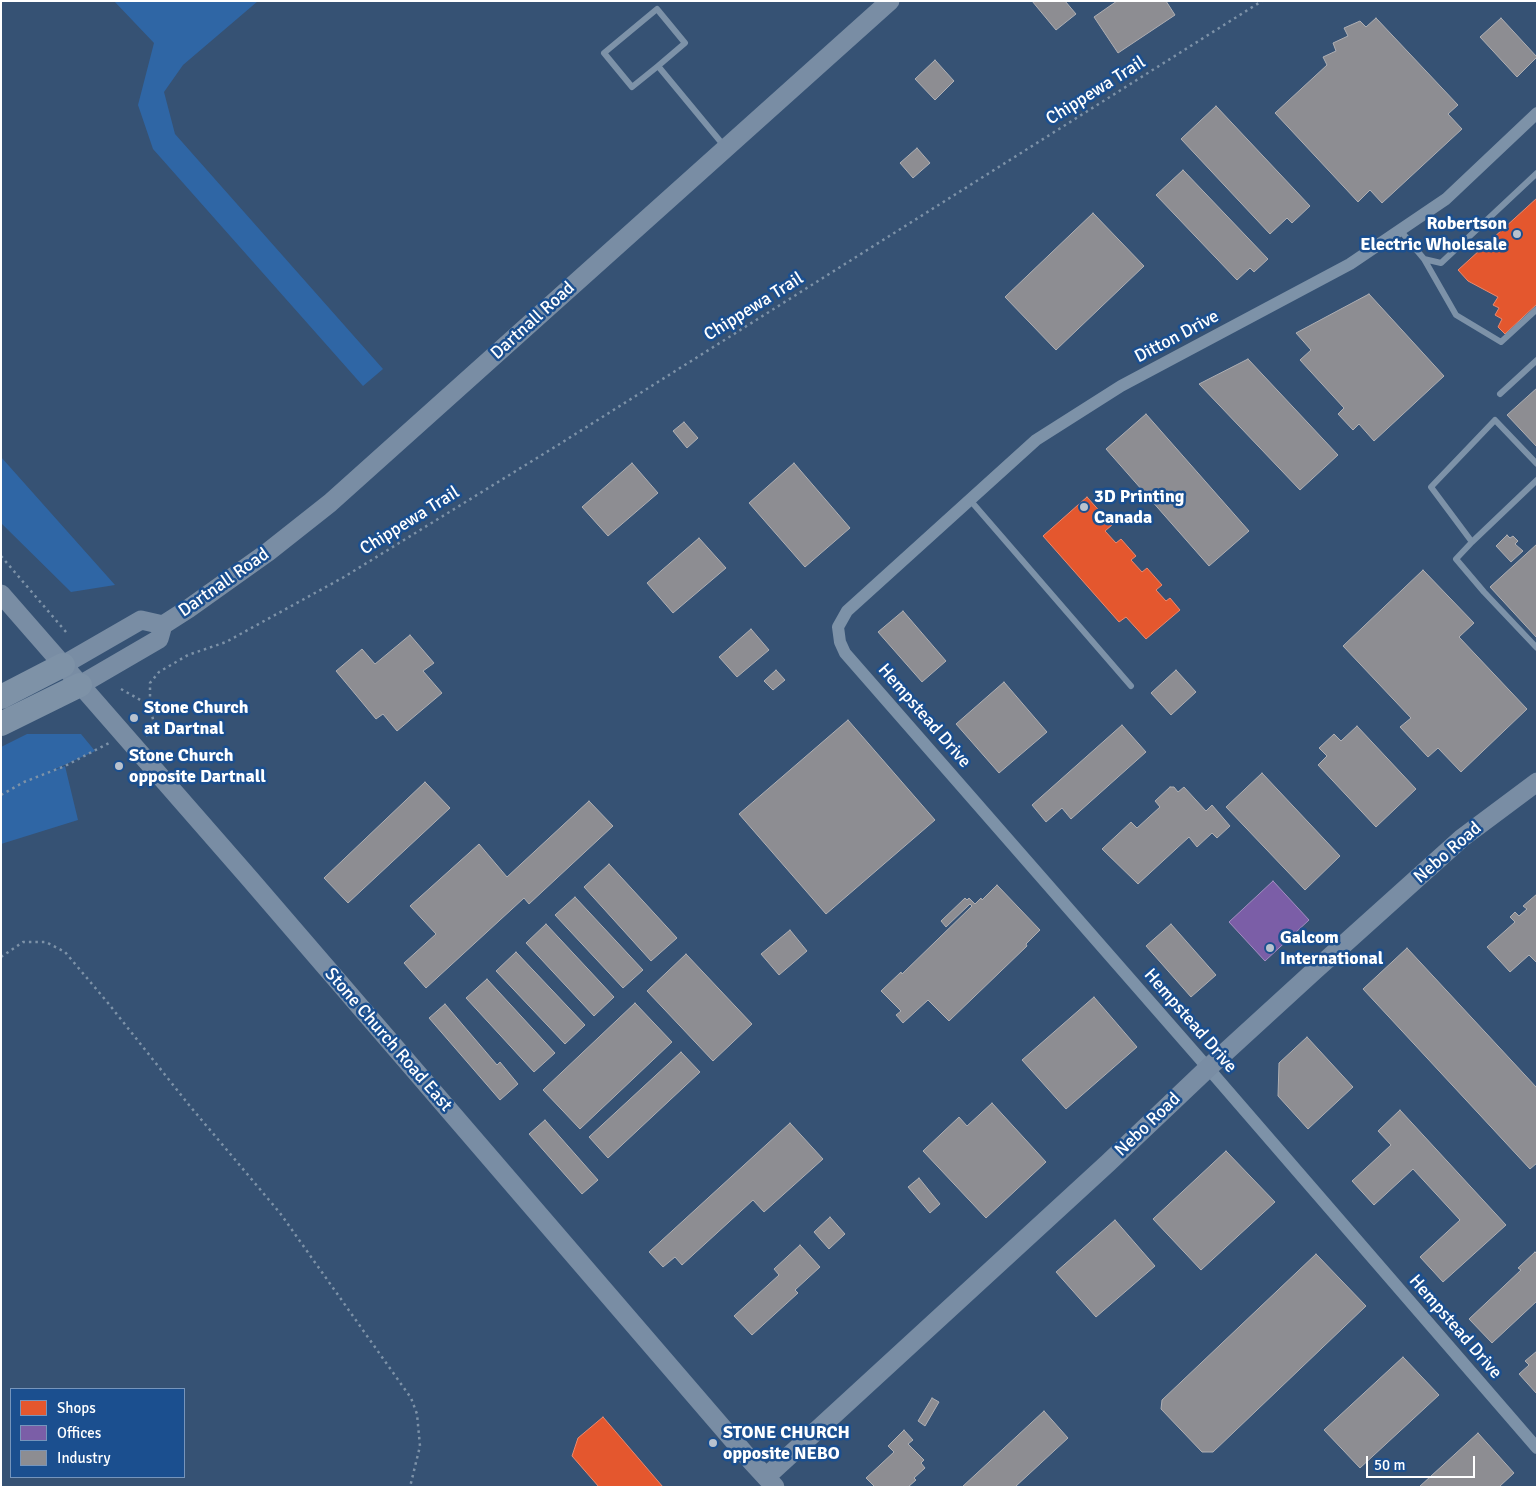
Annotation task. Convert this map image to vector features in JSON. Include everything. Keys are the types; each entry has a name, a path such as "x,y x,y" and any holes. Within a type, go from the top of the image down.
{"highway":[{"path":"1,697 63,665"},
{"path":"1,724 80,685"}],"street":[{"name":"Dartnall Road","path":"80,685 159,639 163,625 188,610 268,552 330,503 890,1"},
{"name":"Ditton Drive","path":"847,612 1036,440 1109,394 1350,264 1446,199 1537,113"},
{"name":"Stone Church Road East","path":"1,594 771,1482"},
{"name":"Hempstead Drive","path":"847,612 838,627 840,642 845,653 1537,1448"},
{"name":"Dartnall Road","path":"63,665 141,620 163,625"},
{"name":"Nebo Road","path":"771,1482 1208,1068 1462,838 1537,782"}],"lane":[{"path":"657,9 686,44 658,66 632,87 604,53 657,9"},
{"path":"658,66 726,148"},
{"path":"1424,259 1441,263 1537,173"},
{"path":"1400,230 1424,259 1456,315 1501,342 1537,309"},
{"path":"1500,394 1537,360"},
{"path":"1472,542 1431,487 1495,420 1537,464"},
{"path":"1537,480 1456,558 1484,592 1537,648"},
{"path":"970,500 1131,686"}],"path":[{"name":"Chippewa Trail","path":"150,703 150,683 159,672 188,655 226,642 344,577 550,450 1262,1"},
{"path":"1,556 66,632"},
{"path":"1,795 24,782 149,733 154,725 150,703 142,701 121,689"},
{"path":"1,957 23,942 46,942 65,952 189,1105 280,1213 410,1398 417,1414 420,1446 410,1487"}],"shaded area":[{"path":"114,1 258,1 183,65 164,92 175,134 383,369 363,386 153,149 138,105 154,43"},
{"path":"1,457 115,585 71,592 1,523"},
{"path":"27,734 81,734 95,751 49,772 65,766 78,820 1,844 1,747"}],"building: Shops":[{"name":"Robertson Electric Wholesale","path":"1537,198 1537,304 1505,334 1498,327 1502,319 1495,315 1499,308 1493,305 1498,297 1468,281 1458,270"},
{"path":"1087,497 1112,525 1105,531 1116,543 1121,539 1136,556 1131,560 1142,572 1147,568 1162,585 1156,590 1166,601 1170,598 1180,610 1146,639 1126,617 1119,622 1043,536"},
{"path":"603,1417 663,1487 599,1487 572,1456 578,1438"}],"building: Offices":[{"path":"1273,881 1309,920 1265,961 1229,922"}],"building: Industry":[{"path":"1032,1 1065,1 1076,14 1056,30"},
{"path":"1117,1 1166,1 1175,15 1118,53 1094,17"},
{"path":"1376,18 1458,105 1448,114 1462,129 1382,203 1370,190 1358,202 1275,113 1327,65 1323,57 1336,51 1333,43 1348,36 1344,28 1360,21 1366,27"},
{"path":"1501,18 1537,57 1517,77 1480,37"},
{"path":"935,60 954,81 935,100 915,79"},
{"path":"1216,106 1310,206 1292,223 1287,218 1270,234 1181,139"},
{"path":"917,148 930,163 913,178 900,163"},
{"path":"1183,170 1268,259 1254,272 1250,268 1237,280 1156,195"},
{"path":"1093,213 1144,266 1056,350 1005,297"},
{"path":"1369,294 1444,376 1374,441 1359,424 1353,430 1338,414 1344,408 1300,360 1311,350 1296,333"},
{"path":"1248,359 1338,455 1300,490 1199,384"},
{"path":"1537,388 1537,447 1507,415"},
{"path":"1146,414 1249,531 1209,566 1106,449"},
{"path":"684,422 698,438 687,448 673,431"},
{"path":"632,463 658,493 608,536 582,507"},
{"path":"794,463 850,528 805,567 749,503"},
{"path":"1507,535 1510,538 1513,536 1518,541 1515,544 1523,551 1511,562 1496,546"},
{"path":"699,538 726,568 673,613 647,583"},
{"path":"1537,544 1537,638 1490,587"},
{"path":"1423,570 1474,623 1459,637 1527,709 1461,772 1438,748 1428,757 1400,727 1411,718 1343,646"},
{"path":"903,611 946,661 922,682 878,632"},
{"path":"751,629 769,650 737,677 719,657"},
{"path":"410,635 434,663 423,671 442,693 397,731 383,714 376,719 336,671 362,649 375,664"},
{"path":"776,670 785,680 773,690 764,681"},
{"path":"1176,670 1196,692 1171,715 1151,693"},
{"path":"1004,682 1047,732 999,773 956,724"},
{"path":"848,720 935,820 826,914 739,814"},
{"path":"1122,725 1146,752 1071,819 1062,808 1046,822 1032,805"},
{"path":"1357,726 1416,789 1376,827 1318,765 1327,756 1319,748 1334,734 1341,741"},
{"path":"1262,773 1340,856 1305,890 1226,807"},
{"path":"425,782 450,808 348,903 324,878"},
{"path":"1170,787 1174,787 1178,792 1184,787 1206,811 1212,805 1230,826 1217,838 1212,833 1197,847 1189,837 1138,884 1102,849 1131,822 1137,828 1160,807 1155,801"},
{"path":"589,801 613,826 529,904 524,898 426,988 404,963 436,934 410,906 479,844 507,877"},
{"path":"609,864 677,938 651,961 584,887"},
{"path":"997,885 1040,930 1026,944 1027,946 949,1021 928,1000 903,1023 896,1015 901,1011 881,991 901,972 902,974 972,906 970,904 946,927 941,921 965,898 967,900 969,898 975,904 981,898 982,900"},
{"path":"1537,894 1537,963 1529,955 1510,972 1487,947 1515,922 1510,917 1515,912 1519,916 1527,909 1523,906"},
{"path":"575,897 643,970 623,988 555,915"},
{"path":"546,924 614,997 594,1016 526,943"},
{"path":"1171,924 1216,975 1191,997 1146,946"},
{"path":"790,930 807,951 779,975 761,954"},
{"path":"1407,948 1537,1088 1537,1163 1530,1169 1363,989"},
{"path":"516,952 585,1025 565,1044 496,971"},
{"path":"686,954 752,1024 713,1061 647,991"},
{"path":"487,979 555,1053 534,1072 466,998"},
{"path":"1094,997 1137,1047 1066,1109 1022,1060"},
{"path":"635,1003 672,1042 580,1129 543,1090"},
{"path":"445,1004 497,1065 500,1062 518,1084 500,1100 429,1018"},
{"path":"1307,1037 1353,1087 1308,1129 1278,1096 1279,1063"},
{"path":"681,1052 700,1072 608,1158 589,1137"},
{"path":"992,1103 1046,1162 986,1218 923,1151 959,1117 967,1126"},
{"path":"1400,1110 1506,1225 1443,1282 1420,1257 1460,1220 1413,1169 1374,1205 1352,1181 1391,1145 1378,1131"},
{"path":"545,1120 598,1180 582,1194 529,1134"},
{"path":"790,1123 823,1159 764,1212 753,1200 682,1265 675,1257 663,1267 649,1252"},
{"path":"1226,1151 1275,1202 1201,1270 1153,1219"},
{"path":"919,1178 940,1204 930,1213 908,1187"},
{"path":"830,1217 845,1234 829,1249 814,1232"},
{"path":"1115,1220 1155,1266 1096,1317 1056,1272"},
{"path":"800,1245 820,1267 795,1290 798,1293 752,1335 734,1316 779,1275 774,1269"},
{"path":"1535,1252 1537,1254 1537,1301 1492,1343 1469,1319 1521,1270 1518,1268"},
{"path":"1316,1254 1366,1306 1213,1452 1202,1452 1161,1409 1162,1400"},
{"path":"1537,1351 1536,1393 1519,1374 1529,1365 1525,1361"},
{"path":"1403,1357 1439,1395 1360,1468 1324,1430"},
{"path":"932,1398 939,1402 925,1426 918,1421"},
{"path":"1044,1411 1068,1438 1015,1487 962,1487"},
{"path":"904,1430 913,1440 908,1444 924,1460 921,1463 925,1468 914,1478 916,1480 908,1487 875,1487 866,1478 894,1452 888,1446"},
{"path":"1478,1433 1514,1473 1499,1487 1419,1487"}],"place":[{"name":"Robertson Electric Wholesale","path":"1517,234"},
{"name":"3D Printing Canada","path":"1084,507"},
{"name":"Stone Church at Dartnal","path":"134,718"},
{"name":"Stone Church opposite Dartnall","path":"119,766"},
{"name":"Galcom International","path":"1270,948"},
{"name":"STONE CHURCH opposite NEBO","path":"713,1443"}]}
